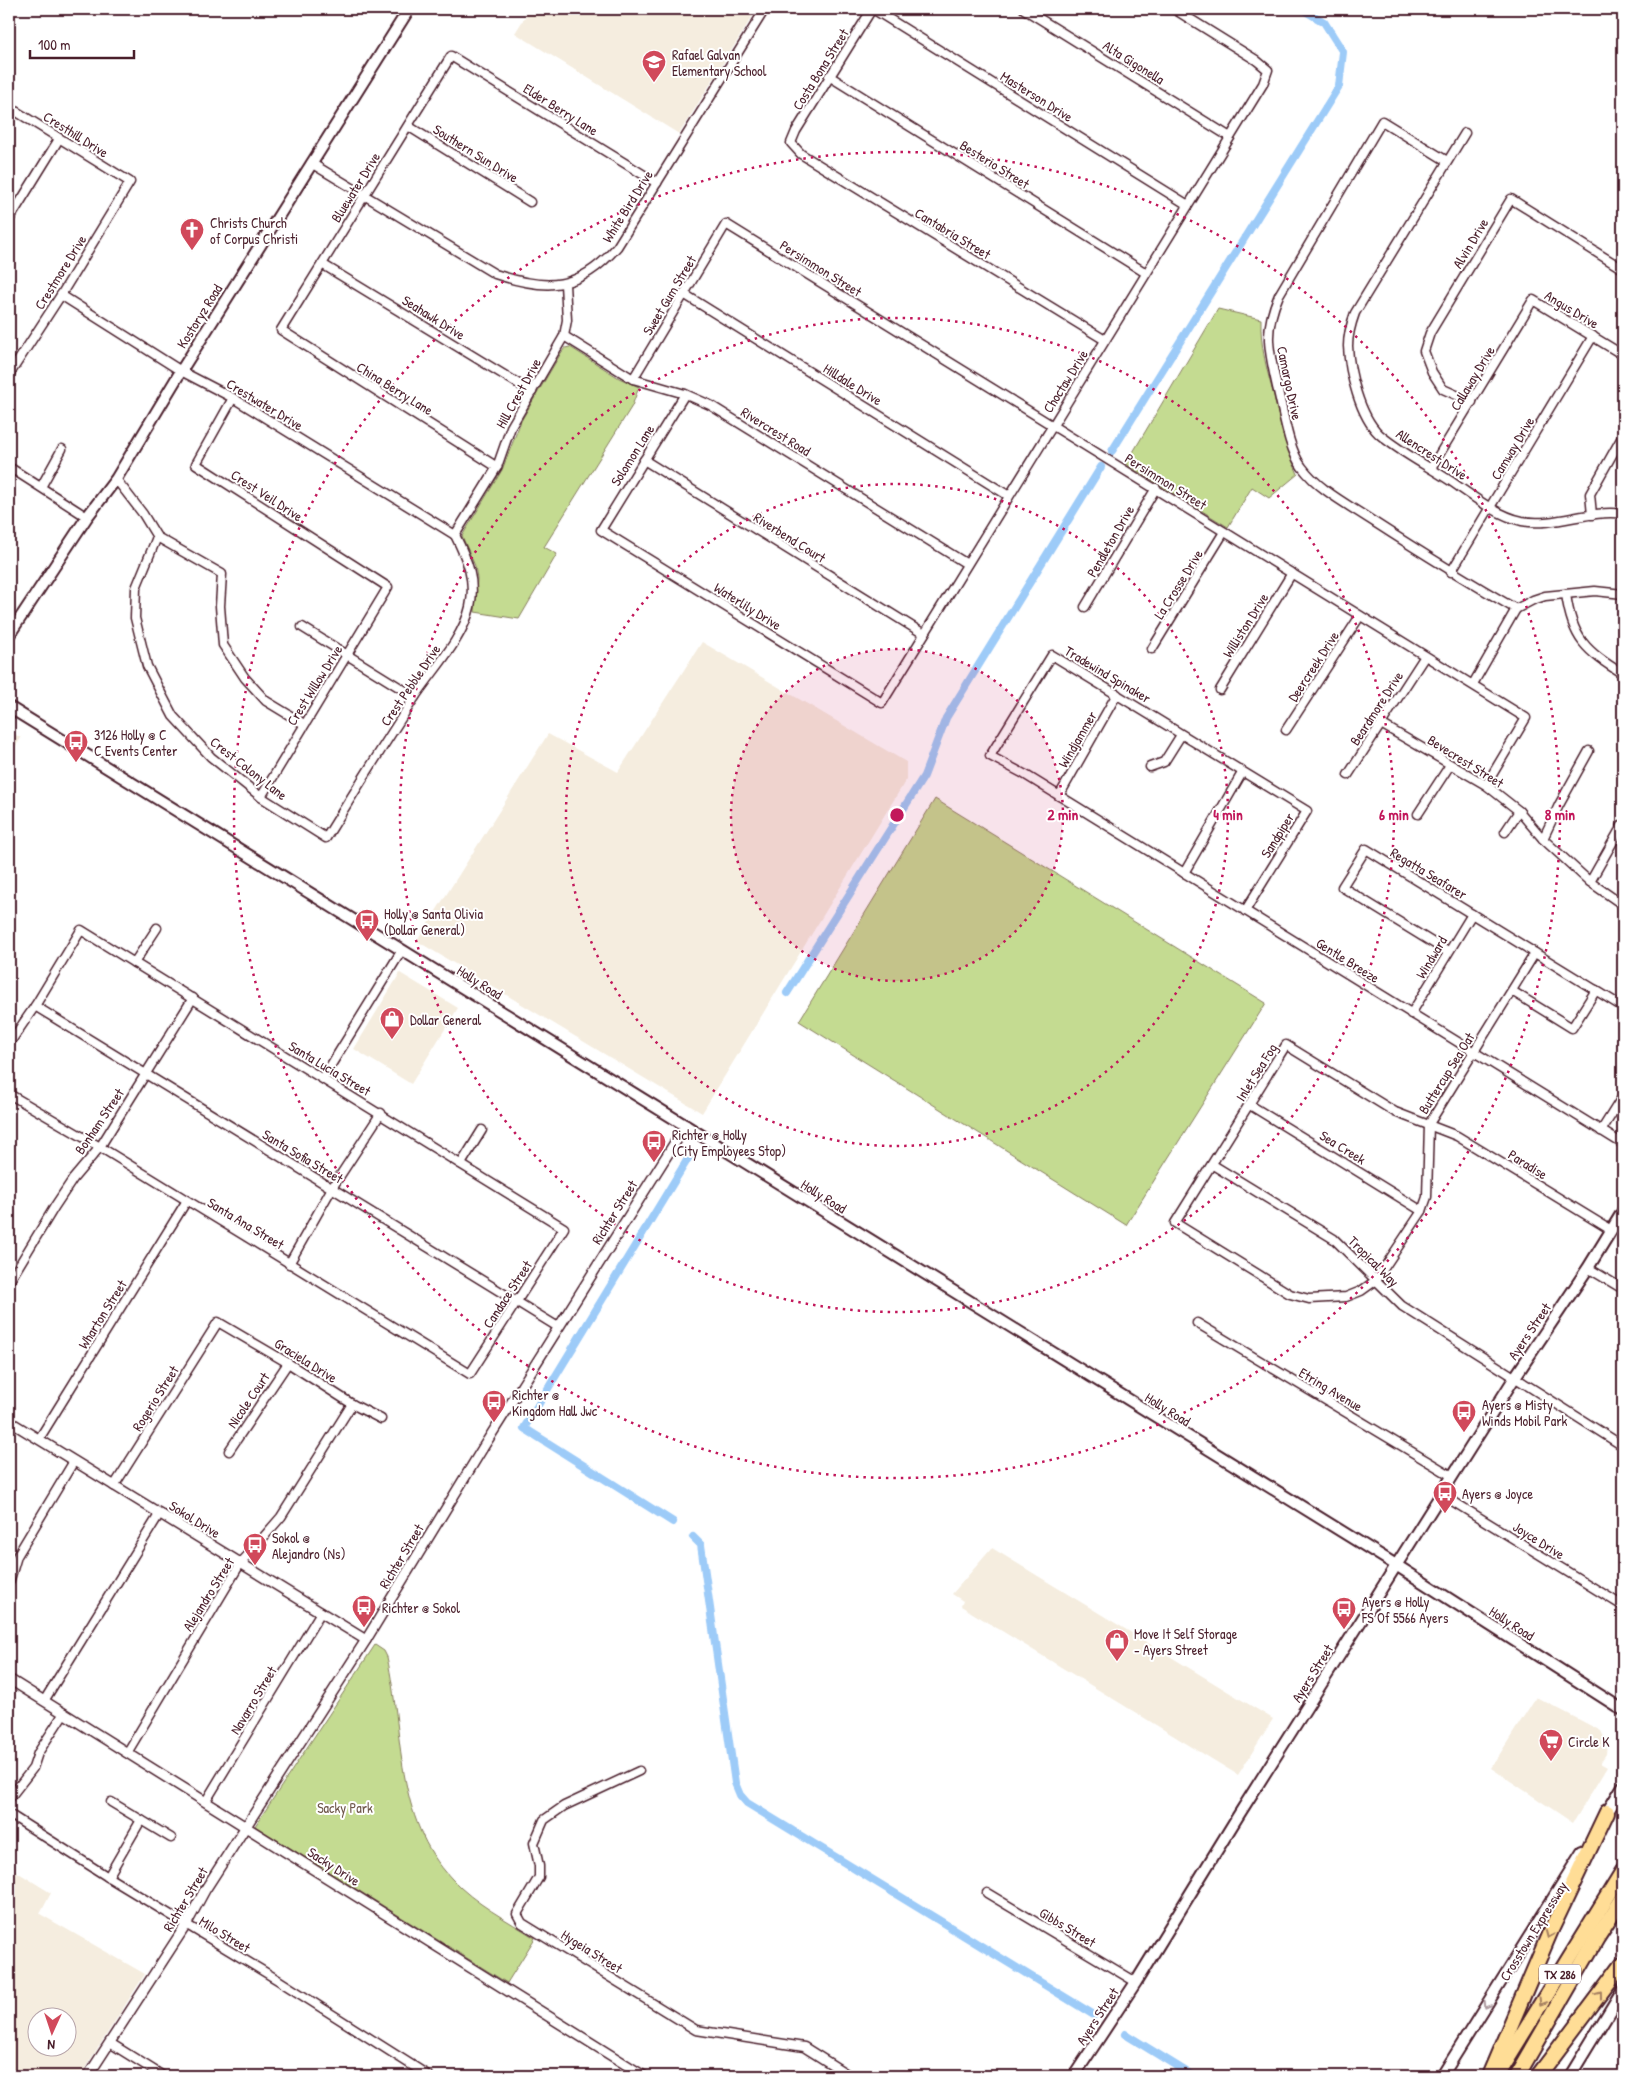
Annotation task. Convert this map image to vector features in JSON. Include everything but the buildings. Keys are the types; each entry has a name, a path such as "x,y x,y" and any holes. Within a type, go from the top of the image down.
{"highway":[{"path":"1489,2076 1551,1930 1608,1812"},
{"name":"TX 286","path":"1496,2076 1623,1871"},
{"name":"TX 286","path":"1517,2076 1597,1938 1623,1898"},
{"path":"1538,2076 1623,1963"}],"main road":[{"name":"Kostoryz Road","path":"9,635 86,517 116,479 181,370 409,9"},
{"name":"Holly Road","path":"9,707 686,1124 866,1239 1396,1565 1623,1710"},
{"name":"Ayers Street","path":"1074,2076 1136,1982 1514,1377 1588,1268 1623,1210"},
{"name":"Crosstown Expressway","path":"1442,2076 1623,1786"},
{"path":"1570,2076 1623,1989"}],"street":[{"name":"White Bird Drive","path":"311,163 495,274 519,282 539,285 565,284 592,271 605,261 636,220 765,9"},
{"name":"Costa Bona Street","path":"791,143 796,131 829,76 872,9"},
{"name":"Masterson Drive","path":"872,9 1188,205"},
{"name":"Alta Gigonella","path":"1024,9 1230,137"},
{"name":"Choctaw Drive","path":"882,703 1263,84 1268,70 1256,60 1174,9"},
{"name":"Elder Berry Lane","path":"451,56 657,183"},
{"name":"Bluewater Drive","path":"281,330 451,56"},
{"name":"Besterio Street","path":"829,76 1146,273"},
{"name":"Cresthill Drive","path":"9,107 130,182"},
{"name":"Camargo Drive","path":"1447,161 1382,120 1279,295 1270,315 1269,353 1290,440 1301,466 1322,488 1451,572 1516,609"},
{"name":"Southern Sun Drive","path":"408,126 530,202"},
{"name":"Allencrest Drive","path":"1465,133 1355,313 1348,345 1350,368 1362,408 1378,433 1399,449 1491,508 1521,521 1551,522 1592,515 1623,514"},
{"path":"9,220 59,139"},
{"name":"Cantabria Street","path":"791,143 801,154 1105,340"},
{"name":"Crestmore Drive","path":"9,375 61,295 130,182"},
{"name":"Alvin Drive","path":"1472,402 1443,389 1432,372 1424,351 1430,333 1511,199 1623,269"},
{"name":"Sweet Gum Street","path":"634,379 726,224"},
{"name":"Persimmon Street","path":"726,224 1526,718 1486,785"},
{"name":"Seahawk Drive","path":"322,264 532,392"},
{"name":"Hill Crest Drive","path":"455,535 497,467 511,427 564,336 567,320 565,284"},
{"name":"Hilldale Drive","path":"684,294 1009,496"},
{"name":"Crestwater Drive","path":"61,295 181,370 233,398 455,535"},
{"name":"Callaway Drive","path":"1431,468 1533,300"},
{"name":"Angus Drive","path":"1533,300 1623,355"},
{"name":"China Berry Lane","path":"281,330 497,467"},
{"name":"Rivercrest Road","path":"564,336 634,379 685,394 710,405 967,564"},
{"name":"Camway Drive","path":"1451,572 1593,336"},
{"name":"Solomon Lane","path":"601,530 685,394"},
{"name":"Crest Veil Drive","path":"233,398 196,464 388,587"},
{"path":"1592,515 1590,494 1621,439"},
{"path":"41,487 62,449"},
{"name":"Riverbend Court","path":"644,460 924,634"},
{"path":"9,467 86,517"},
{"path":"116,479 143,514 157,537 222,574 220,606 223,645 245,678 266,701 304,724"},
{"name":"Pendleton Drive","path":"1085,608 1156,488"},
{"name":"Waterlily Drive","path":"601,530 882,703"},
{"name":"La Crosse Drive","path":"1152,649 1224,532"},
{"name":"Crest Pebble Drive","path":"326,838 415,697 461,631 470,608 472,583 469,567 455,535"},
{"name":"Crest Colony Lane","path":"157,537 136,588 135,618 147,666 173,716 211,756 260,797 326,838"},
{"name":"Williston Drive","path":"1220,690 1292,574"},
{"name":"Crest Willow Drive","path":"260,797 388,587"},
{"path":"1473,684 1516,609 1533,600 1566,594 1595,591 1623,594"},
{"path":"1566,594 1569,616 1576,635 1588,649 1623,674"},
{"name":"Deercreek Drive","path":"1286,730 1360,616"},
{"path":"302,627 415,697"},
{"name":"Tradewind Spinaker","path":"1059,796 990,756 1052,655 1242,773"},
{"name":"Beardmore Drive","path":"1348,775 1425,656"},
{"name":"Windjammer","path":"1059,796 1117,694"},
{"name":"Bevecrest Street","path":"1381,724 1486,785 1519,811 1543,839 1590,882 1623,905"},
{"path":"1150,767 1164,762 1181,735"},
{"path":"1543,839 1559,805 1589,751"},
{"path":"1418,814 1450,765"},
{"path":"1184,873 1242,773"},
{"name":"Sandpiper","path":"1242,773 1307,812 1245,911"},
{"name":"Gentle Breeze","path":"1059,796 1623,1144"},
{"path":"1505,832 1519,811"},
{"path":"1590,882 1623,824"},
{"name":"Regatta Seafarer","path":"1448,952 1342,887 1366,849 1623,1006"},
{"name":"Windward","path":"1411,1014 1472,914"},
{"path":"134,963 157,928"},
{"name":"Santa Lucia Street","path":"35,1006 81,930 381,1113 564,1228"},
{"path":"323,1078 402,950"},
{"name":"Buttercup Sea Oat","path":"1175,1224 1290,1294 1309,1299 1346,1297 1360,1291 1374,1281 1422,1211 1428,1182 1429,1124 1535,953"},
{"path":"1512,991 1572,1028 1596,990"},
{"name":"Bonham Street","path":"9,1282 73,1179 100,1147 193,998"},
{"path":"9,1044 35,1006"},
{"name":"Santa Sofia Street","path":"35,1006 558,1327"},
{"name":"Inlet Sea Fog","path":"1175,1224 1286,1045 1395,1112 1429,1124"},
{"name":"Santa Ana Street","path":"9,1094 100,1147 186,1202 470,1374"},
{"path":"1601,1131 1623,1096"},
{"name":"Sea Creek","path":"1250,1105 1422,1211"},
{"path":"289,1264 332,1188 381,1113"},
{"name":"Richter Street","path":"88,2076 366,1640 558,1327 686,1124"},
{"name":"Paradise","path":"1429,1124 1464,1140 1611,1230"},
{"path":"461,1164 482,1130"},
{"name":"Tropical Way","path":"1213,1165 1334,1239 1354,1257 1374,1281 1402,1306 1623,1446"},
{"name":"Wharton Street","path":"39,1439 186,1202"},
{"name":"Candace Street","path":"470,1374 564,1228"},
{"path":"1588,1268 1623,1289"},
{"name":"Graciela Drive","path":"218,1322 288,1362 352,1404 381,1419"},
{"name":"Rogerio Street","path":"114,1486 218,1322"},
{"name":"Etring Avenue","path":"1197,1323 1452,1476"},
{"name":"Nicole Court","path":"229,1450 288,1362"},
{"name":"Alejandro Street","path":"127,1753 240,1564 281,1517 352,1404"},
{"name":"Sokol Drive","path":"9,1421 366,1640"},
{"path":"9,1583 17,1556 74,1461"},
{"name":"Joyce Drive","path":"1441,1494 1623,1606"},
{"path":"44,1702 160,1513"},
{"name":"Navarro Street","path":"206,1801 321,1612"},
{"name":"Sacky Drive","path":"9,1679 247,1826 644,2076"},
{"path":"9,1799 32,1768 38,1753 64,1714"},
{"name":"Hygeia Street","path":"639,1771 564,1806 544,1820 534,1842 539,1866 539,1877 517,1914 522,1923 696,2030 804,2047 850,2076"},
{"path":"111,1802 171,1838"},
{"name":"Milo Street","path":"9,1814 108,1877 278,1980 429,2076"},
{"path":"108,1877 141,1820"},
{"name":"Gibbs Street","path":"987,1893 1136,1982"},
{"path":"110,2043 163,2076"}],"shaded area":[{"name":"Rafael Galvan Elementary School","path":"530,9 757,9 679,134 515,33"},
{"path":"702,642 906,762 906,780 702,1113 417,941 548,734 618,772"},
{"path":"9,731 21,738 9,757"},
{"path":"400,973 458,1008 411,1084 354,1049"},
{"name":"Move It Self Storage - Ayers Street","path":"992,1548 1273,1719 1238,1775 961,1606 963,1601 952,1594"},
{"path":"1536,1697 1601,1731 1607,1743 1606,1754 1600,1763 1607,1767 1573,1823 1491,1768"},
{"path":"9,1867 51,1893 40,1914 145,1974 80,2076 9,2076"}],"green space":[{"path":"1218,309 1261,319 1263,349 1267,368 1284,436 1298,474 1269,498 1252,487 1228,527 1126,464"},
{"path":"570,347 619,378 639,387 632,406 544,547 557,554 519,619 475,612 477,578 475,566 462,536 502,470 521,421 561,353 565,348"},
{"path":"935,799 1266,1003 1126,1225 799,1021"},
{"name":"Sacky Park","path":"375,1645 384,1651 387,1657 404,1774 410,1802 420,1829 433,1855 461,1888 492,1911 535,1938 507,1983 255,1826"}],"waterway":[{"path":"1112,451 1339,86 1343,52 1324,22 1302,9"},
{"path":"787,993 924,776 946,718 1101,467"},
{"path":"673,1522 524,1428 689,1157"},
{"path":"693,1537 701,1545 735,1783 740,1795 747,1803 1094,2015"},
{"path":"1125,2034 1193,2076"}],"place":[{"name":"Rafael Galvan Elementary School","path":"654,83"},
{"name":"Christs Church of Corpus Christi","path":"192,251"},
{"name":"3126 Holly @ C C Events Center","path":"76,763"},
{"name":"Holly @ Santa Olivia (Dollar General)","path":"367,942"},
{"name":"Dollar General","path":"392,1040"},
{"name":"Richter @ Holly (City Employees Stop)","path":"654,1163"},
{"name":"Richter @ Kingdom Hall Jwc","path":"494,1423"},
{"name":"Ayers @ Misty Winds Mobil Park","path":"1464,1433"},
{"name":"Ayers @ Joyce","path":"1445,1514"},
{"name":"Sokol @ Alejandro (Ns)","path":"255,1566"},
{"name":"Richter @ Sokol","path":"364,1628"},
{"name":"Ayers @ Holly FS Of 5566 Ayers","path":"1344,1630"},
{"name":"Move It Self Storage - Ayers Street","path":"1117,1662"},
{"name":"Circle K","path":"1551,1762"}]}
